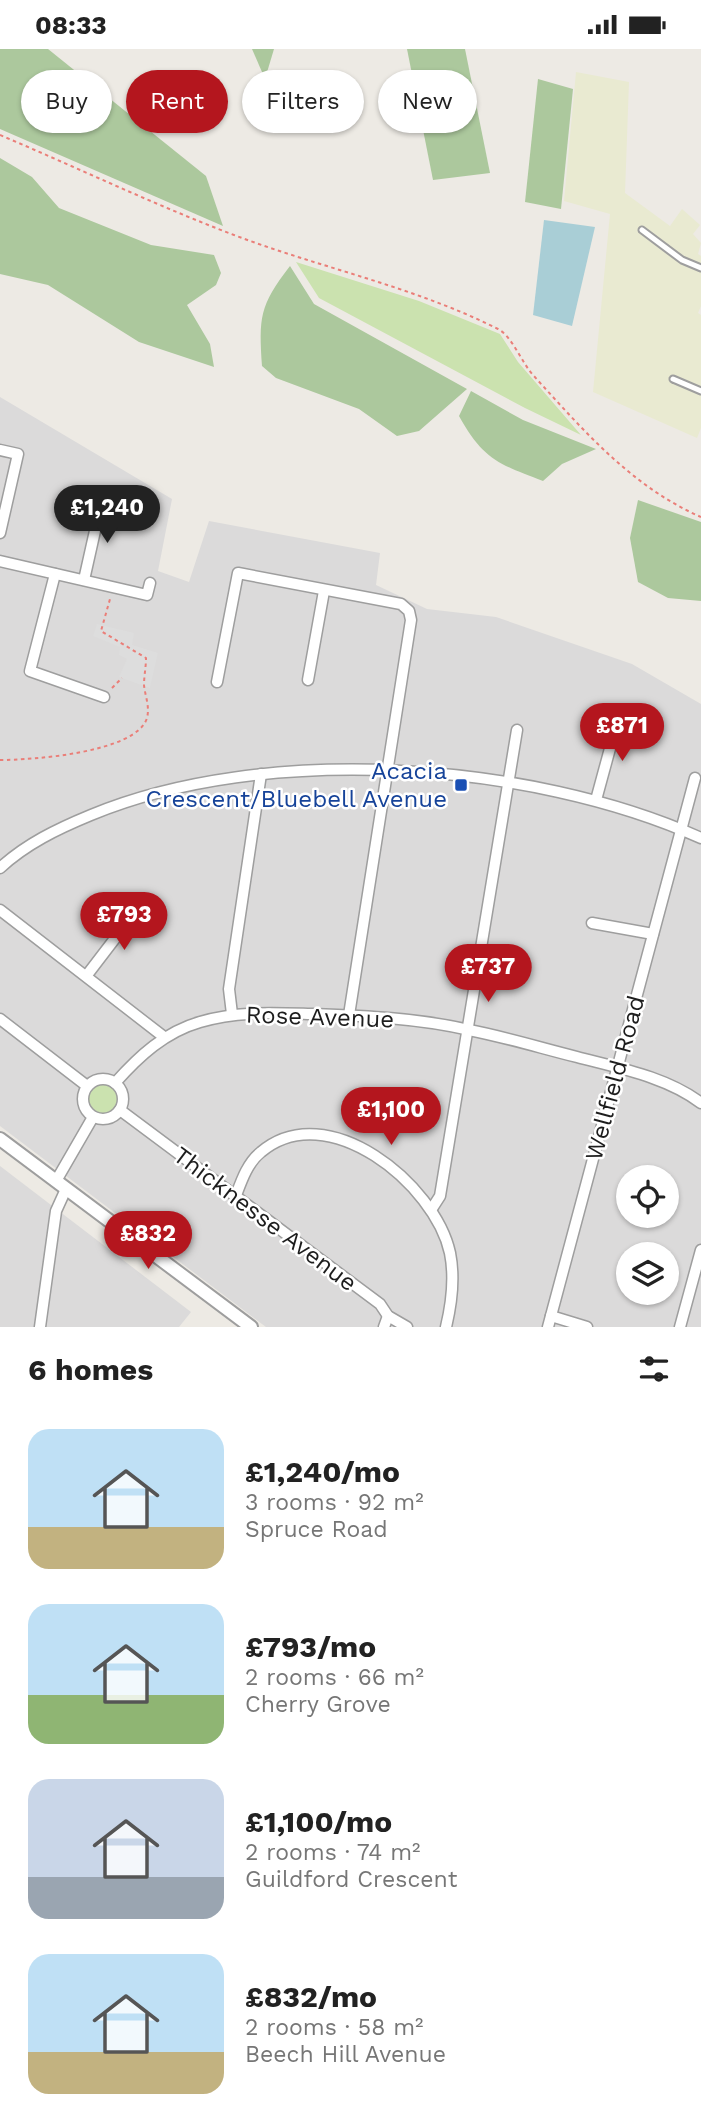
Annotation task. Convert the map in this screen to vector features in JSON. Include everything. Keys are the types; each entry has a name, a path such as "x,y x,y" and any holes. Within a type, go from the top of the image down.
{"street":[{"path":"0,450 19,454 0,533"},
{"path":"84,580 101,504"},
{"path":"0,561 147,595 150,583"},
{"path":"217,682 238,573 401,604 409,611 411,620 349,1015"},
{"path":"55,574 30,671 104,697"},
{"path":"308,680 324,591"},
{"path":"596,800 618,719"},
{"path":"431,1210 440,1196 517,730"},
{"path":"0,868 29,845 107,808 187,785 261,774 351,769 508,783 596,800 681,828 701,838"},
{"path":"232,1014 229,989 261,774"},
{"name":"Wellfield Road","path":"548,1327 695,778"},
{"path":"0,910 164,1037"},
{"path":"87,975 136,911"},
{"path":"592,923 653,934"},
{"name":"Rose Avenue","path":"115,1083 164,1037 198,1023 232,1014 349,1015 468,1029 618,1068 664,1083 701,1103"},
{"path":"0,1019 87,1086"},
{"path":"103,1079 115,1083 122,1093 120,1110 108,1119 93,1117 83,1105 87,1086 103,1079"},
{"name":"Thicknesse Avenue","path":"120,1110 380,1304 388,1316 407,1327"},
{"path":"40,1327 61,1185 93,1117"},
{"path":"235,1198 247,1168 261,1151 284,1140 311,1136 348,1143 383,1160 413,1185 444,1234 452,1270 453,1291 446,1327"},
{"path":"0,1139 251,1327"},
{"path":"680,1327 701,1250"},
{"path":"551,1315 587,1327"},
{"path":"384,1327 388,1316"}],"lane":[{"path":"642,230 682,260 701,268"},
{"path":"673,379 701,391"}],"path":[{"path":"0,135 232,235 420,297 502,331 531,373 586,434 642,483 673,505 701,517"},
{"path":"104,697 122,678"}],"shaded area":[{"path":"0,397 172,499 158,571 189,582 209,521 380,553 376,585 427,609 496,617 632,664 701,704 701,1327 266,1327 0,1126"},
{"path":"97,624 134,633 132,645 158,653 150,688 119,677 127,659 119,655 120,647 93,636"},
{"path":"0,1166 191,1312 179,1327 0,1327"}],"green space":[{"path":"0,49 48,49 74,70 21,70 21,133 112,133 112,100 126,112 126,133 153,133 206,176 223,226 0,129"},
{"path":"252,49 274,49 268,70 261,70"},
{"path":"407,49 465,49 469,70 411,70"},
{"path":"576,72 629,82 625,193 670,226 682,209 700,225 693,234 701,243 698,254 701,256 701,306 698,313 701,315 701,428 697,438 593,392 610,214 564,201"},
{"path":"538,79 573,89 561,209 525,202"},
{"path":"477,109 490,173 433,180 424,133 477,133"},
{"path":"0,158 32,177 59,208 151,245 214,255 221,273 216,285 187,305 210,344 214,367 139,342 48,285 0,274"},
{"path":"296,262 419,301 500,334 518,362 581,435 319,298"},
{"path":"290,266 314,304 467,389 419,431 397,436 359,409 276,378 262,366 261,324 272,292"},
{"path":"471,391 523,420 596,449 562,464 543,481 514,470 484,451 459,416"},
{"path":"638,500 701,522 701,601 668,598 638,582 630,538"},
{"path":"103,1084 114,1088 118,1099 114,1110 103,1114 92,1110 88,1099 92,1088"}],"water":[{"path":"544,220 595,227 572,326 533,315"}],"place":[{"name":"Acacia Crescent/Bluebell Avenue","path":"461,785"}]}
